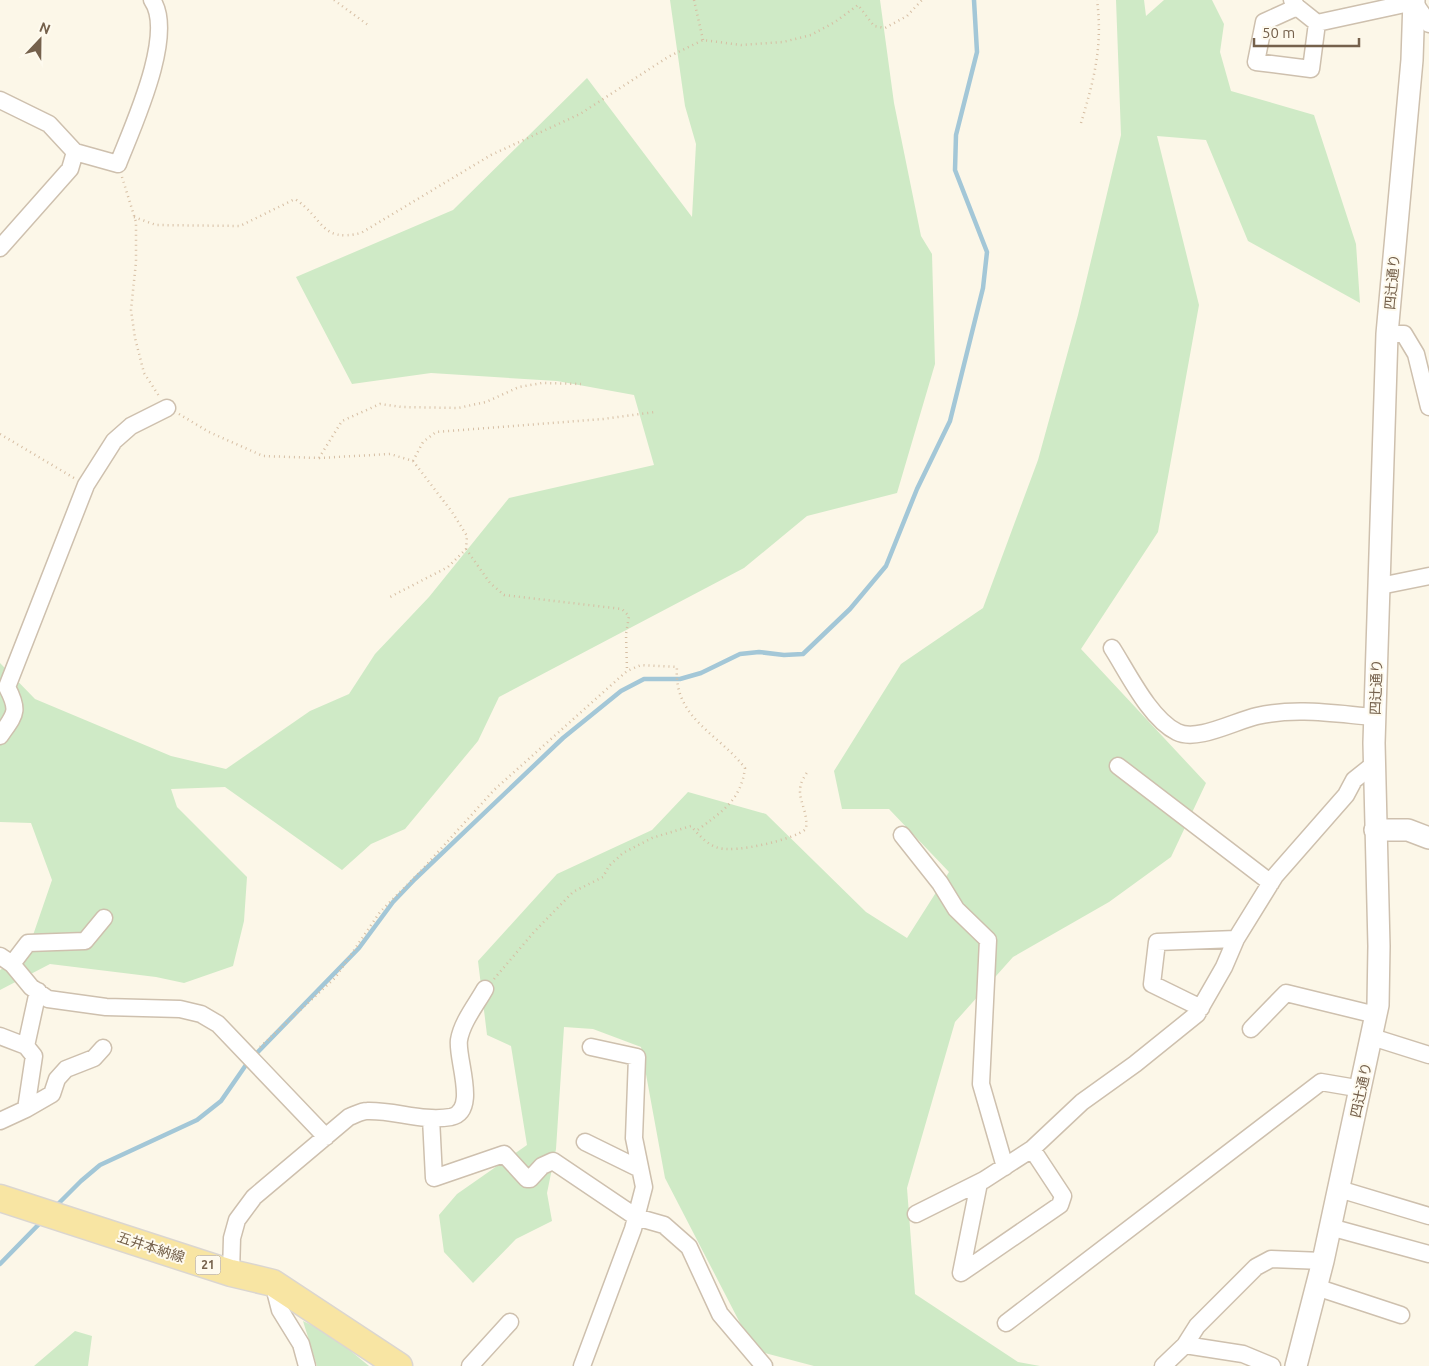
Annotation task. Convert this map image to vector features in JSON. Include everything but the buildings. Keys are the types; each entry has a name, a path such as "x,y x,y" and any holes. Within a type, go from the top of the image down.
{"main road":[{"name":"五井本納線","path":"0,1198 231,1272 273,1283 399,1366"}],"street":[{"path":"0,100 49,124 76,152 118,164 145,97 158,48 158,9 152,0"},
{"path":"1317,23 1414,1 1429,24"},
{"name":"四辻通り","path":"1296,1366 1323,1260 1362,1089 1376,1015 1379,946 1374,764 1388,334 1412,60 1414,1"},
{"path":"1294,3 1317,23 1311,69 1256,62 1264,22 1294,3"},
{"path":"0,248 70,170 76,152"},
{"path":"1388,334 1404,334 1416,354 1429,407"},
{"path":"0,736 15,714 16,705 7,687 86,486 114,441 131,426 167,408"},
{"path":"1380,586 1429,576"},
{"path":"1112,648 1161,722 1178,733 1198,736 1255,716 1286,710 1375,717"},
{"path":"916,1214 980,1182 1032,1149 1082,1102 1135,1064 1197,1014 1236,939 1271,883 1346,795 1354,780 1374,764"},
{"path":"1118,766 1271,883"},
{"path":"1375,830 1408,830 1429,838"},
{"path":"902,835 940,883 956,909 988,940 981,1084 1005,1167"},
{"path":"104,918 85,941 28,943 6,960 48,999 106,1007 180,1009 202,1014 218,1024 326,1137"},
{"path":"1201,1008 1152,984 1157,942 1236,939"},
{"path":"231,1272 232,1238 237,1220 254,1197 349,1117 366,1110 431,1118 456,1116 461,1110 466,1095 459,1041 466,1020 485,989"},
{"path":"26,1046 38,991"},
{"path":"1251,1029 1286,993 1376,1015"},
{"path":"0,1036 26,1046 34,1056 26,1109"},
{"path":"1372,1037 1429,1056"},
{"path":"582,1366 633,1229 644,1187 634,1138 637,1057 591,1047"},
{"path":"0,1121 52,1094 57,1079 66,1069 94,1058 103,1048"},
{"path":"1006,1323 1321,1082 1362,1089"},
{"path":"431,1118 434,1178 504,1154 527,1179 530,1179 542,1166 553,1161 636,1217 664,1225 688,1247 720,1314 764,1366"},
{"path":"584,1142 640,1168"},
{"path":"980,1182 961,1273 1060,1204 1063,1196 1032,1149"},
{"path":"1338,1189 1429,1216"},
{"path":"1330,1227 1429,1254"},
{"path":"1163,1366 1185,1345 1197,1326 1256,1267 1271,1259 1323,1260"},
{"path":"273,1283 280,1310 301,1344 307,1366"},
{"path":"1316,1287 1401,1315"},
{"path":"470,1366 510,1322"},
{"path":"1185,1345 1243,1354 1272,1366"}],"path":[{"path":"334,0 368,25"},
{"path":"694,0 703,40"},
{"path":"134,218 156,225 240,226 295,199 309,208 323,227 335,236 346,237 361,233 491,155 580,114 668,57 703,40 741,45 783,42 811,35 835,22 858,5 874,26 885,28 907,16 922,0"},
{"path":"1081,123 1094,80 1099,51 1101,27 1097,0"},
{"path":"118,164 134,218 136,262 131,310 135,338 144,373 167,408 209,432 263,456 319,458 390,454 412,461 452,512 467,536 466,549 490,583 504,595 622,610 629,616 626,634 627,671"},
{"path":"319,458 342,421 380,404 402,407 458,408 486,402 519,387 542,383 581,384"},
{"path":"412,461 423,442 436,432 603,419 656,412"},
{"path":"0,434 86,486"},
{"path":"388,598 448,567 466,549"},
{"path":"245,1052 254,1052 335,978 380,912 419,873 494,790 627,671 641,665 677,667 675,685 686,709 745,768 743,785 734,801 696,832"},
{"path":"485,989 534,932 573,892 603,877 609,866 623,852 652,838 691,826 708,843 726,850 785,840 800,834 806,829 807,820 798,794 809,770"}],"green space":[{"path":"670,0 880,0 894,103 921,236 932,254 935,364 897,493 807,516 744,568 499,697 478,741 405,829 371,844 342,870 225,787 171,789 177,807 247,877 244,921 233,966 184,983 156,977 50,964 0,990 0,970 16,960 31,941 52,880 31,823 0,822 0,663 35,699 171,756 226,769 310,711 349,694 375,654 429,597 509,498 654,465 634,395 557,381 431,373 352,384 296,277 453,210 587,78 692,217 696,144 685,106"},
{"path":"1116,0 1144,0 1146,16 1164,0 1212,0 1224,24 1220,52 1231,91 1314,115 1356,244 1360,303 1248,241 1206,140 1157,136 1199,305 1158,532 1081,649 1206,783 1171,857 1109,902 1013,957 955,1022 907,1188 915,1294 1018,1362 1040,1366 814,1366 754,1350 665,1178 641,1047 593,1029 564,1027 556,1149 547,1193 552,1221 516,1239 473,1283 444,1252 439,1215 457,1194 527,1145 511,1046 487,1035 478,961 557,874 652,830 688,792 766,814 866,912 907,938 949,872 889,809 842,809 834,771 901,664 983,608 1038,460 1078,315 1121,135"},
{"path":"303,1321 330,1334 369,1366 317,1366"},
{"path":"75,1331 92,1336 88,1366 34,1366"}],"waterway":[{"path":"254,1056 359,948 393,902 415,879 563,738 621,691 644,679 680,679 701,673 740,654 759,652 784,655 803,654 850,609 886,566 917,489 950,421 983,288 987,252 955,170 956,135 977,52 974,0"},
{"path":"55,1207 100,1165 197,1120 221,1101 248,1062"},
{"path":"0,1264 43,1220"}]}
